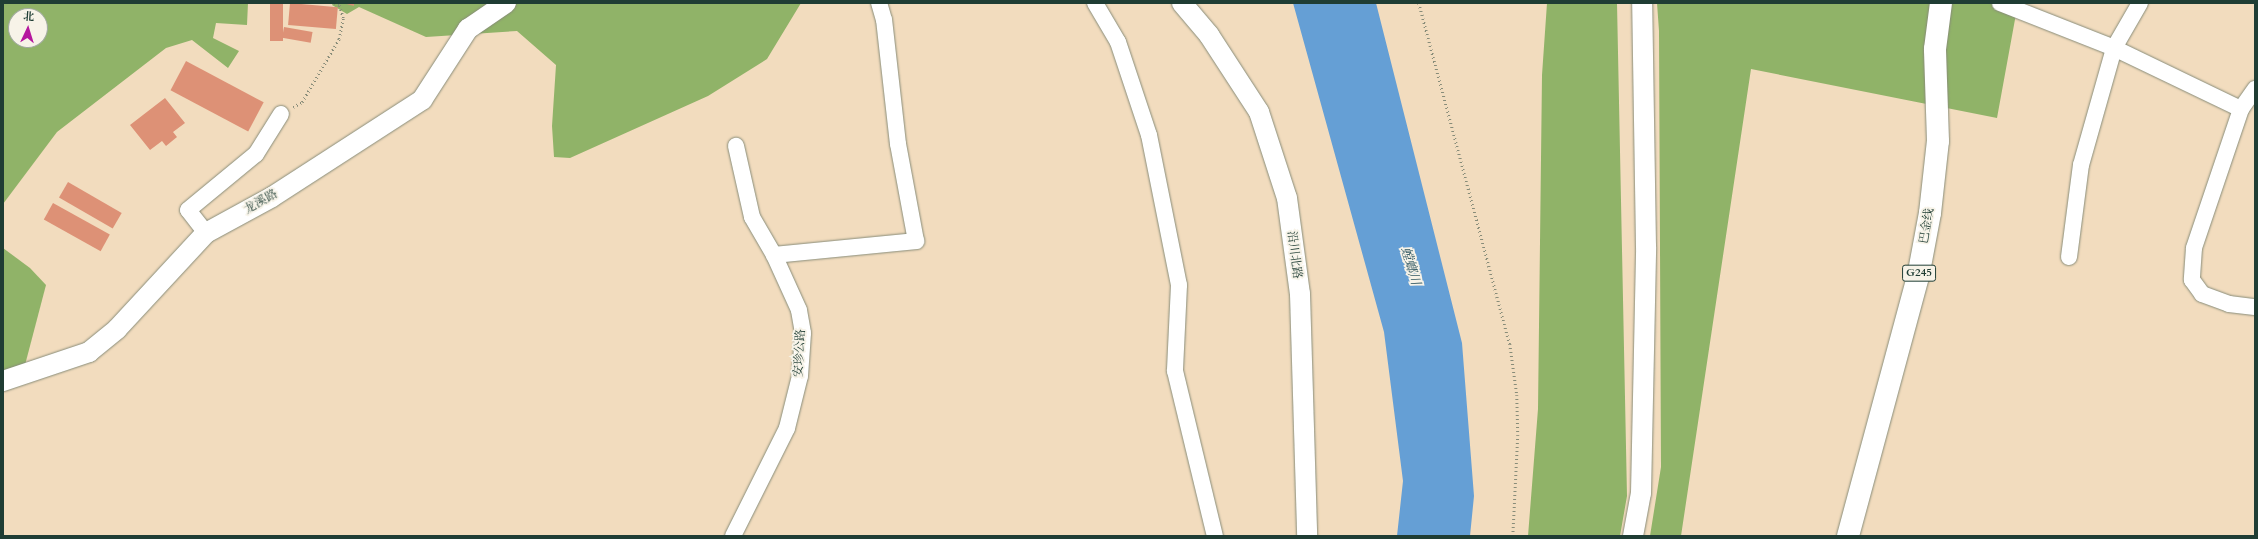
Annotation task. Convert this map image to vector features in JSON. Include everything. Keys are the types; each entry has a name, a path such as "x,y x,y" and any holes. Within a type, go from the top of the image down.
{"highway":[{"name":"巴金线","path":"1848,536 1918,277 1930,213 1938,141 1935,49 1941,3"}],"main road":[{"name":"龙溪路","path":"3,381 89,352 117,329 206,233 272,197 422,100 468,29 506,3"},
{"name":"沿川北路","path":"1182,3 1209,35 1259,112 1287,198 1300,294 1307,536"},
{"path":"1633,536 1641,493 1646,255 1642,3"}],"street":[{"path":"774,255 916,241 898,144 885,28 879,3"},
{"path":"1096,3 1118,42 1149,135 1179,284 1175,371 1216,536"},
{"path":"2000,3 2114,48 2241,109"},
{"path":"2069,256 2081,164 2114,48 2140,3"},
{"path":"2255,89 2241,109 2194,248 2192,280 2202,294 2229,304 2255,307"},
{"path":"206,233 188,210 256,154 281,114"},
{"name":"安珍公路","path":"734,536 787,428 800,376 803,333 799,310 774,255 752,217 736,146"}],"path":[{"path":"281,114 302,102 339,39 343,18 339,5 334,3"},
{"path":"1419,3 1510,344 1517,395 1518,435 1513,536"}],"green space":[{"path":"3,3 248,3 247,25 216,23 213,38 239,51 228,68 192,40 166,48 57,132 3,204"},
{"path":"333,3 801,3 767,59 708,96 570,158 554,157 552,126 556,65 517,31 426,37 359,7 347,14 332,5"},
{"path":"1547,3 1617,3 1627,496 1620,536 1528,536 1538,409 1542,75"},
{"path":"1657,3 2018,3 1997,118 1751,69 1681,536 1650,536 1661,467 1659,31"},
{"path":"3,248 30,268 46,285 25,365 3,392"}],"water":[{"name":"螳螂川","path":"1293,3 1376,3 1462,343 1474,496 1470,536 1397,536 1403,481 1384,332"}],"building":[{"path":"270,3 283,3 283,41 270,41"},
{"path":"290,3 338,7 336,29 288,25"},
{"path":"343,3 354,3 354,6"},
{"path":"284,27 313,32 311,43 282,38"},
{"path":"186,61 264,102 248,131 171,90"},
{"path":"165,98 185,123 173,132 177,137 166,146 162,141 150,150 130,125"},
{"path":"68,182 122,213 113,229 59,198"},
{"path":"53,203 110,235 101,251 44,220"}]}
